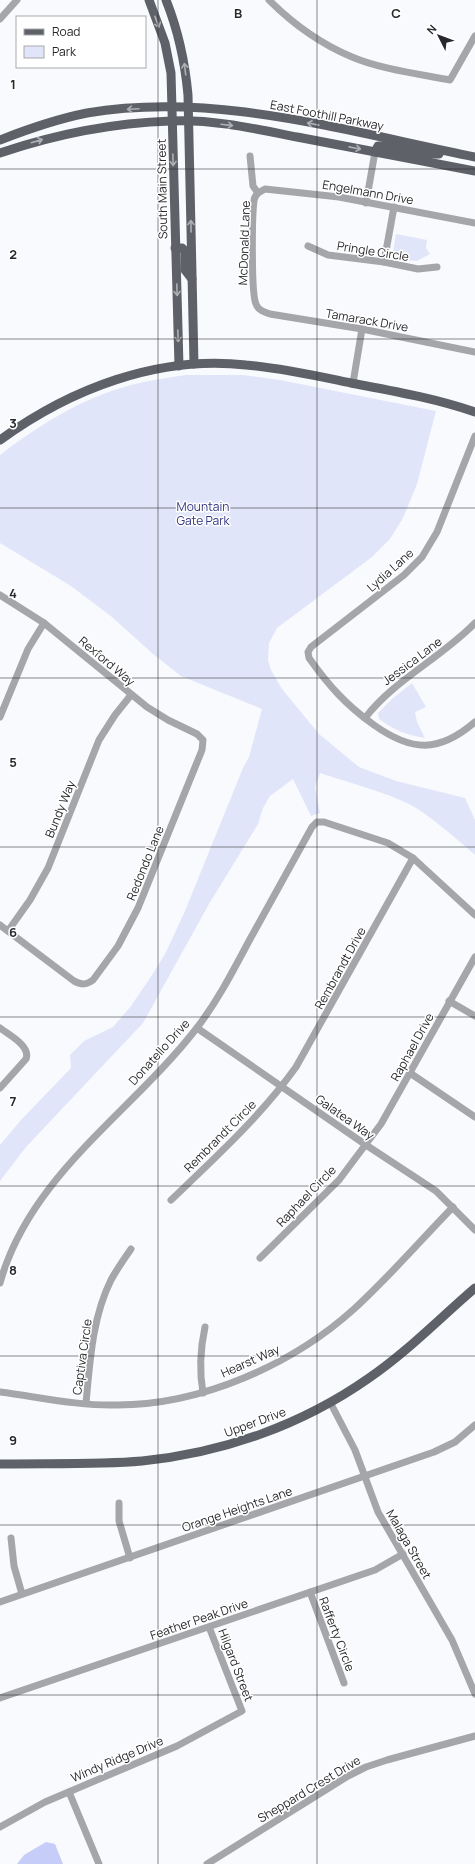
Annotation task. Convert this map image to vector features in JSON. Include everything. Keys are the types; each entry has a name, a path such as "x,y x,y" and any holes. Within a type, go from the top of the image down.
{"main road":[{"name":"South Main Street","path":"149,0 164,43 171,72 179,366"},
{"path":"166,0 173,19 185,65 189,122 194,364"},
{"name":"East Foothill Parkway","path":"0,140 31,128 86,114 124,109 172,107 228,109 268,115 475,157"},
{"path":"0,154 37,141 90,129 172,121 268,131 475,171"},
{"path":"375,152 378,146 385,146 426,154 463,155"},
{"path":"175,248 182,248 185,251 185,270 192,279"},
{"path":"0,440 50,407 114,379 194,364 246,365 311,375 417,395 448,402 475,412"},
{"name":"Upper Drive","path":"0,1464 141,1461 185,1455 243,1441 288,1424 330,1402 382,1368 475,1288"}],"street":[{"path":"0,19 17,0"},
{"path":"269,0 280,12 311,35 352,57 402,71 450,80 475,36"},
{"path":"366,203 375,152"},
{"name":"McDonald Lane","path":"250,156 253,186 258,192 254,200 253,296 257,307"},
{"name":"Engelmann Drive","path":"258,192 265,189 272,189 339,198 475,223"},
{"path":"384,262 394,207"},
{"name":"Pringle Circle","path":"308,246 328,256 384,262 418,269 437,267"},
{"name":"Tamarack Drive","path":"257,307 263,312 270,314 475,352"},
{"path":"353,383 362,330"},
{"name":"Lydia Lane","path":"365,718 342,700 329,685 309,658 308,652 311,647 404,575 422,556 437,532 475,436"},
{"name":"Rexford Way","path":"0,595 44,623 131,695 168,720 197,734 203,740"},
{"path":"0,717 28,648 44,623"},
{"name":"Jessica Lane","path":"365,718 387,694 458,641 475,624"},
{"name":"Bundy Way","path":"8,931 30,900 48,868 100,740 115,715 131,695"},
{"path":"365,718 391,737 402,742 420,746 440,744 455,737 475,722"},
{"name":"Redondo Lane","path":"8,931 74,981 82,985 88,984 100,972 118,946 138,908 202,750 203,740"},
{"name":"Donatello Drive","path":"0,1283 20,1233 41,1197 113,1117 161,1071 197,1028 220,996 312,827 318,822 324,822 388,843 413,858"},
{"path":"413,858 475,916"},
{"name":"Rembrandt Drive","path":"282,1086 296,1067 325,1018 413,858"},
{"path":"0,924 8,931"},
{"name":"Raphael Drive","path":"366,1145 381,1124 410,1074 449,1001 475,957"},
{"path":"449,1001 475,1016"},
{"path":"0,1028 26,1048 28,1054 26,1059 0,1088"},
{"name":"Galatea Way","path":"197,1028 366,1145 436,1191 475,1230"},
{"path":"410,1074 475,1117"},
{"name":"Rembrandt Circle","path":"171,1200 236,1138 282,1086"},
{"name":"Raphael Circle","path":"260,1258 339,1180 366,1145"},
{"name":"Hearst Way","path":"0,1392 86,1403 118,1405 161,1401 203,1393 251,1375 305,1346 363,1300 452,1207"},
{"name":"Captiva Circle","path":"86,1403 91,1354 97,1321 111,1281 131,1249"},
{"path":"203,1393 200,1378 200,1353 205,1327"},
{"name":"Malaga Street","path":"330,1402 355,1450 378,1512 452,1640 474,1685 475,1694"},
{"name":"Orange Heights Lane","path":"0,1602 434,1452 456,1442 475,1425"},
{"path":"119,1503 119,1521 130,1558"},
{"path":"11,1538 14,1566 22,1594"},
{"name":"Feather Peak Drive","path":"0,1698 375,1570 403,1554"},
{"name":"Rafferty Circle","path":"310,1592 344,1684"},
{"name":"Hilgard Street","path":"209,1627 242,1711"},
{"name":"Windy Ridge Drive","path":"0,1827 45,1802 176,1746 242,1711"},
{"name":"Sheppard Crest Drive","path":"206,1864 348,1776 366,1767 475,1736"},
{"path":"69,1792 99,1864"}],"green space":[{"path":"396,234 427,240 426,248 430,254 417,261 398,259 393,252"},
{"name":"Mountain Gate Park","path":"186,375 242,375 280,380 436,411 417,484 403,518 390,539 372,557 277,628 269,643 268,660 271,670 282,689 319,734 359,767 396,781 465,798 475,820 475,855 433,820 407,803 383,793 320,773 315,787 320,813 311,816 293,779 270,796 263,808 258,824 209,904 143,1023 26,1147 0,1181 0,1145 21,1120 71,1068 70,1055 84,1041 113,1027 131,1006 165,954 185,911 243,768 249,757 262,709 181,676 153,654 112,617 71,586 0,543 0,455 50,420 86,401 124,387"},
{"path":"412,683 426,707 415,712 417,722 425,738 400,732 379,719 378,713 392,699"}],"water":[{"path":"46,1842 55,1844 63,1864 17,1864 24,1855"}]}
